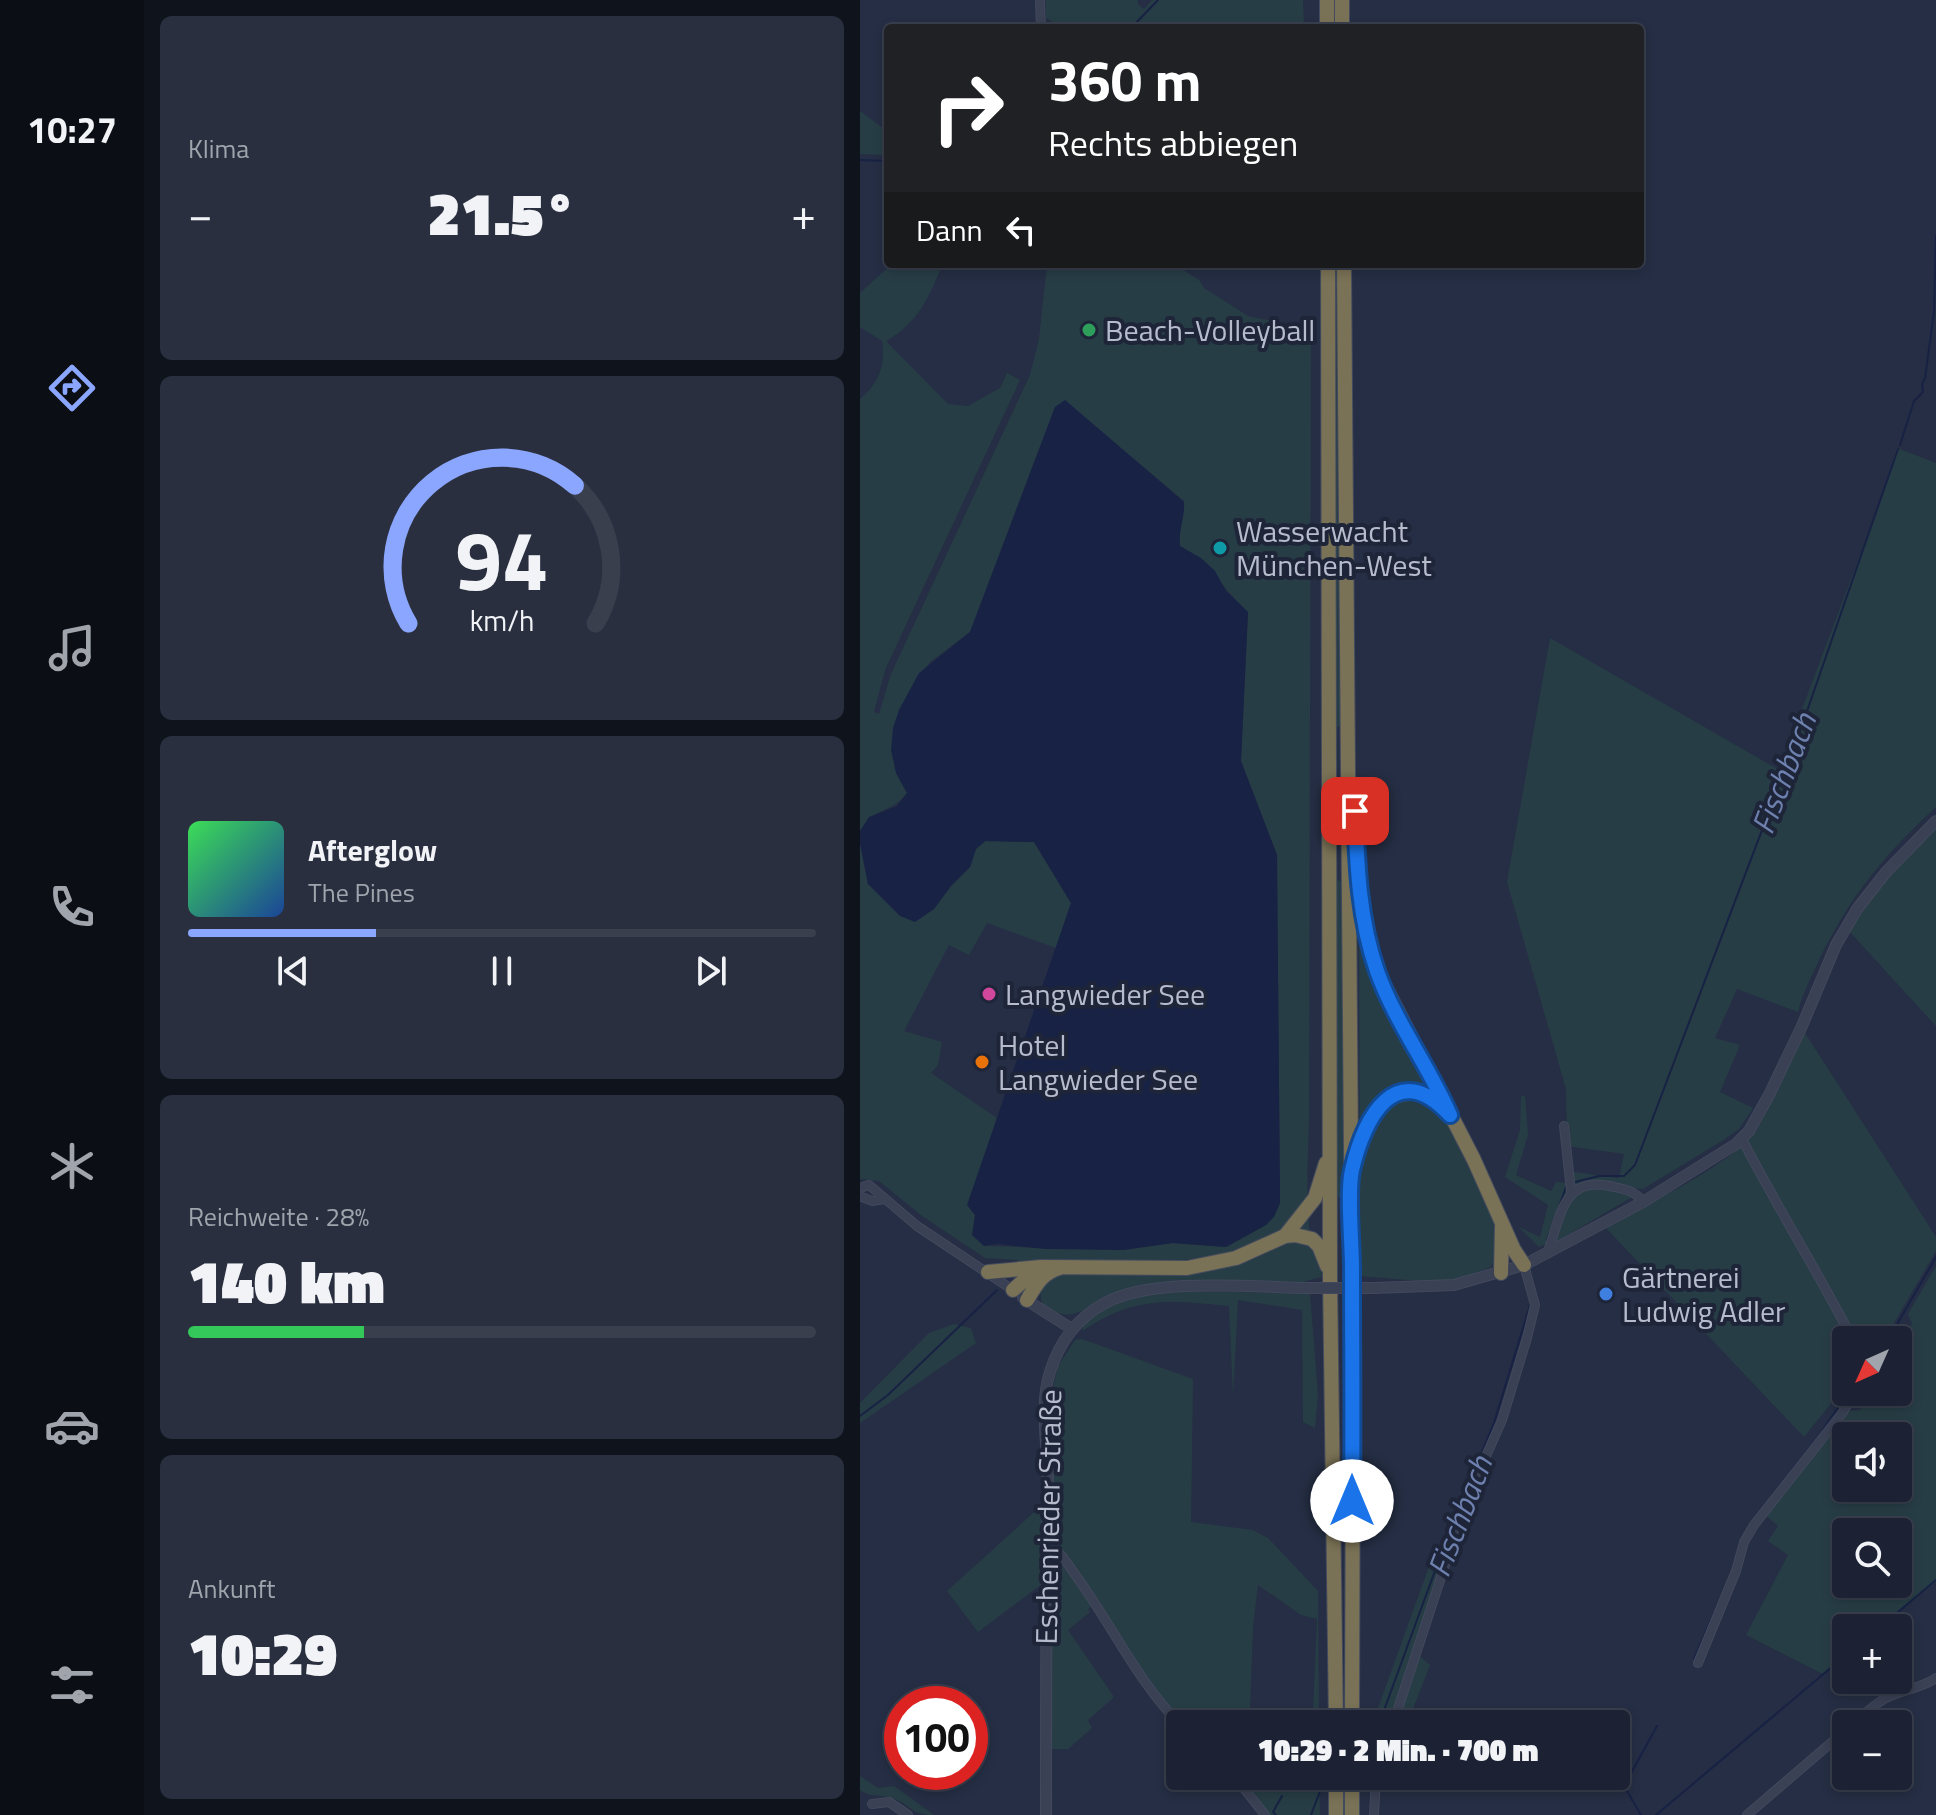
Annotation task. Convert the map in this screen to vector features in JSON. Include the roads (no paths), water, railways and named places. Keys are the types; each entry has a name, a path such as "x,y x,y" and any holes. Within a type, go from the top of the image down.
{"highway":[{"path":"1327,0 1327,24"},
{"path":"1342,0 1342,24"},
{"path":"1328,268 1330,1278 1336,1710"},
{"path":"1344,268 1352,1710"},
{"path":"1349,794 1355,811 1357,869 1367,939 1378,973 1524,1265"},
{"path":"1351,1173 1369,1120 1387,1099 1401,1093 1418,1093 1432,1098 1450,1115"},
{"path":"1285,1236 1315,1198 1331,1147"},
{"path":"1501,1273 1502,1223"},
{"path":"988,1272 1041,1267 1187,1268 1236,1258 1285,1236 1295,1235 1312,1239 1324,1256 1330,1278"},
{"path":"1013,1290 1041,1267"},
{"path":"1027,1300 1048,1271 1060,1268"},
{"path":"1336,1790 1336,1815"},
{"path":"1352,1790 1352,1815"}],"street":[{"path":"1040,0 1041,24"},
{"path":"1501,1273 1547,1255 1643,1202 1742,1139 1756,1121 1769,1095 1848,924 1886,872 1936,821"},
{"path":"1547,1255 1571,1191 1564,1126"},
{"path":"1742,1139 1846,1326"},
{"path":"1571,1191 1584,1184 1605,1185 1631,1190 1643,1202"},
{"path":"860,1188 869,1185 929,1234 1072,1329"},
{"path":"860,1196 872,1201 886,1200"},
{"path":"1398,1710 1466,1501 1502,1420 1527,1338 1535,1305 1524,1265"},
{"name":"Eschenrieder Straße","path":"1046,1815 1047,1387 1059,1351 1072,1329 1104,1303 1142,1290 1454,1285 1501,1273"},
{"path":"1698,1663 1736,1571 1744,1542 1847,1406"},
{"path":"1047,1543 1098,1607 1167,1710"},
{"path":"1869,1710 1891,1695 1928,1684 1936,1678"},
{"path":"1747,1815 1832,1742"},
{"path":"1245,1790 1265,1815"},
{"path":"1374,1815 1375,1790"},
{"path":"872,1804 889,1802 908,1815"}],"water":[{"name":"Langwieder See","path":"1065,400 1184,502 1180,546 1201,558 1215,571 1226,591 1248,612 1241,761 1277,855 1280,1203 1274,1217 1266,1225 1226,1247 1173,1243 1123,1250 1045,1249 998,1244 984,1246 972,1235 975,1215 967,1205 1071,903 1034,842 985,841 976,849 970,867 934,909 915,922 900,916 868,884 860,843 860,831 869,817 897,806 907,793 896,773 891,750 899,710 919,673 970,632 1055,407"}],"waterway":[{"path":"1135,24 1158,0"},
{"path":"860,160 884,161"},
{"name":"Fischbach","path":"1900,445 1914,401 1923,392 1934,312 1936,236"},
{"name":"Fischbach","path":"1575,1182 1599,1176 1624,1176 1635,1165 1806,714 1898,449"},
{"path":"1547,1240 1566,1187"},
{"path":"1896,1326 1936,1257"},
{"path":"860,1416 888,1395 997,1290"},
{"name":"Fischbach","path":"1384,1710 1451,1527 1494,1423 1530,1305"},
{"path":"1764,1506 1839,1406"},
{"path":"1735,1562 1740,1542"},
{"path":"1896,1614 1936,1580"},
{"path":"1694,1659 1724,1590"},
{"path":"1656,1815 1832,1667"},
{"path":"1641,1815 1624,1786 1657,1726"},
{"name":"Fischbach","path":"1311,1815 1320,1790"},
{"path":"1276,1815 1273,1812 1282,1796"}],"place":[{"name":"Beach-Volleyball","path":"1089,330"},
{"name":"Wasserwacht München-West","path":"1220,548"},
{"name":"Langwieder See","path":"989,994"},
{"name":"Hotel Langwieder See","path":"982,1062"},
{"name":"Gärtnerei Ludwig Adler","path":"1606,1294"}]}
